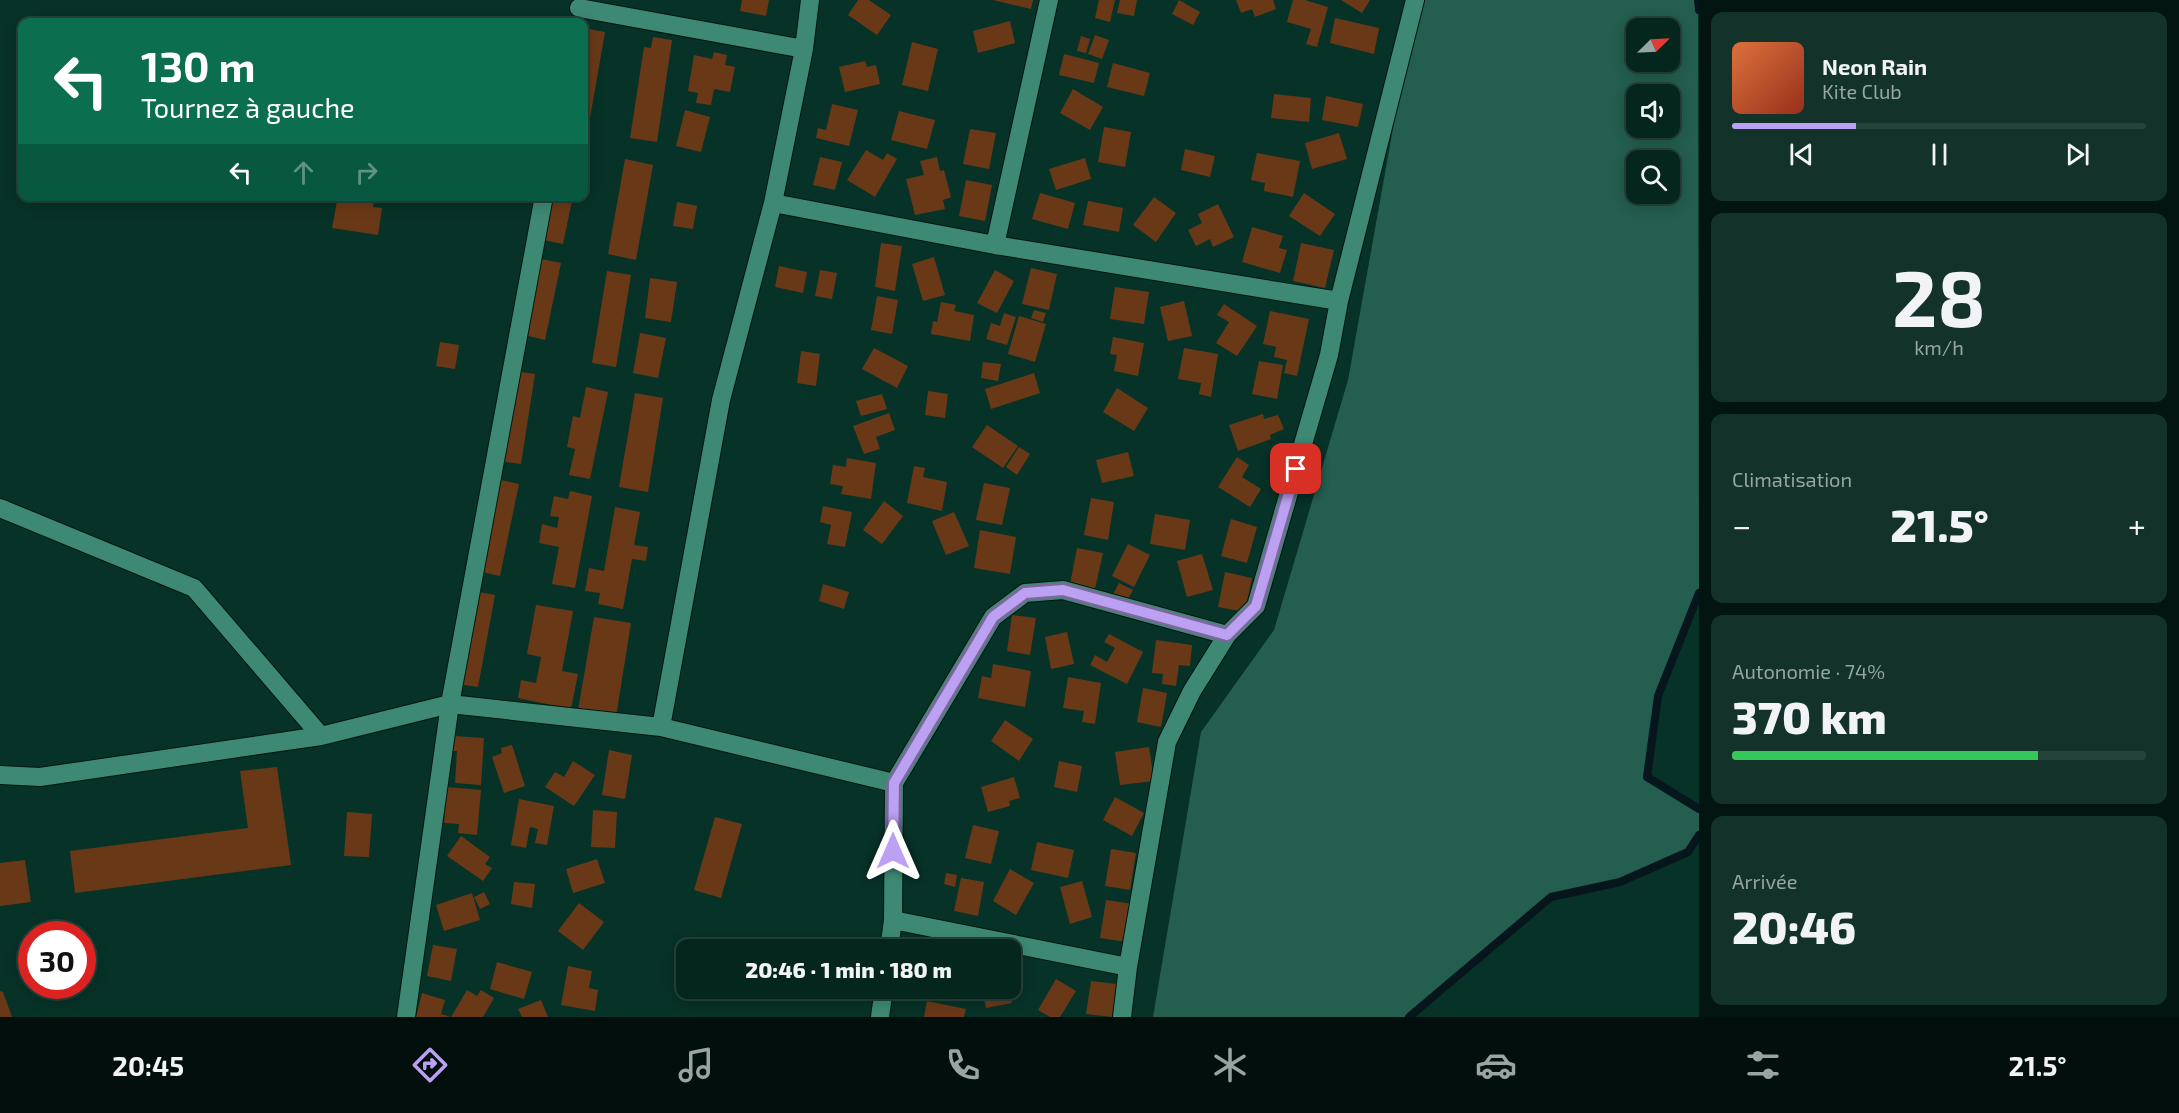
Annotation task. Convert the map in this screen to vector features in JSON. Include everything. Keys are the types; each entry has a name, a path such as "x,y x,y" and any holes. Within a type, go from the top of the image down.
{"street":[{"path":"661,727 721,400 773,203 804,49 810,0"},
{"path":"995,246 1049,0"},
{"path":"1122,1017 1128,967 1167,742 1192,691 1227,635 1256,606 1329,354 1339,301 1415,0"},
{"path":"578,10 804,49"},
{"path":"406,1017 450,704 543,201"},
{"path":"773,203 995,246 1339,301"},
{"path":"0,508 194,588 321,736"},
{"path":"890,939 893,920 894,783 993,617 1025,593 1063,590 1227,635"},
{"path":"0,774 40,777 321,736 450,704 661,727 894,783"},
{"path":"893,920 1128,967"},
{"path":"880,1017 882,999"}],"green space":[{"path":"1416,0 1698,0 1699,593 1658,696 1647,777 1699,809 1699,835 1688,852 1621,882 1551,897 1409,1017 1153,1017 1201,732 1274,630 1348,380"}],"building":[{"path":"742,0 769,0 766,16 740,11"},
{"path":"858,0 869,0 891,15 877,35 848,15"},
{"path":"993,0 1033,0 1031,9"},
{"path":"1099,0 1115,0 1110,22 1095,18"},
{"path":"1120,0 1137,0 1134,16 1117,13"},
{"path":"1179,0 1200,12 1193,25 1172,14"},
{"path":"1236,0 1273,0 1276,9 1255,17 1252,9 1241,13"},
{"path":"1293,0 1305,0 1328,7 1317,47 1306,44 1311,29 1287,22"},
{"path":"1341,0 1370,0 1362,13"},
{"path":"1335,18 1379,28 1374,54 1330,43"},
{"path":"1010,21 1015,43 978,53 973,31"},
{"path":"588,29 605,32 588,130"},
{"path":"1095,35 1109,40 1102,59 1088,54"},
{"path":"1081,36 1090,39 1086,53 1077,51"},
{"path":"653,37 672,40 657,142 630,138 644,47 651,48"},
{"path":"912,42 938,49 928,91 902,85"},
{"path":"714,52 727,55 725,65 735,67 730,92 714,89 711,105 696,103 698,93 688,91 694,55 712,59"},
{"path":"1064,54 1099,63 1094,83 1059,75"},
{"path":"865,61 867,67 876,65 880,84 845,92 839,67"},
{"path":"1113,63 1150,73 1144,96 1107,87"},
{"path":"1073,89 1103,107 1090,130 1060,113"},
{"path":"1274,94 1311,98 1309,122 1271,118"},
{"path":"1326,96 1363,104 1358,127 1322,120"},
{"path":"832,104 858,110 849,146 816,138 818,128 826,130"},
{"path":"685,110 710,117 701,152 676,146"},
{"path":"899,111 935,120 927,149 891,140"},
{"path":"1104,127 1131,132 1125,167 1098,162"},
{"path":"970,129 996,133 989,169 963,164"},
{"path":"1339,133 1347,159 1312,169 1305,143"},
{"path":"1185,149 1215,156 1210,177 1181,170"},
{"path":"866,150 883,160 887,153 897,159 875,197 847,180"},
{"path":"1257,153 1300,161 1293,197 1264,191 1265,183 1251,180"},
{"path":"820,157 842,162 835,190 813,185"},
{"path":"937,157 940,171 944,170 951,197 943,200 945,209 915,215 906,179 924,175 920,161"},
{"path":"1085,158 1091,179 1056,190 1049,169"},
{"path":"625,159 653,165 636,260 608,254"},
{"path":"966,180 992,185 985,221 959,216"},
{"path":"1040,193 1075,203 1068,229 1032,219"},
{"path":"1304,193 1335,214 1320,236 1289,216"},
{"path":"1154,197 1176,213 1156,242 1133,225"},
{"path":"337,201 349,203 349,201 374,201 373,207 382,208 378,235 332,228"},
{"path":"545,201 572,201 563,244 538,239"},
{"path":"1088,201 1123,208 1119,232 1083,225"},
{"path":"677,202 697,206 693,229 673,226"},
{"path":"1218,204 1234,237 1213,247 1210,239 1196,246 1188,230 1202,223 1198,214"},
{"path":"1252,227 1283,236 1279,248 1287,250 1280,273 1242,262"},
{"path":"881,243 902,246 895,291 875,287"},
{"path":"1301,243 1334,250 1325,288 1293,281"},
{"path":"934,257 945,295 923,301 912,264"},
{"path":"536,258 561,263 545,340 520,334"},
{"path":"779,266 807,272 803,293 775,287"},
{"path":"1031,268 1057,274 1049,310 1022,304"},
{"path":"820,270 837,273 832,299 815,296"},
{"path":"995,270 1014,281 997,313 977,303"},
{"path":"607,271 631,275 616,367 592,363"},
{"path":"650,278 677,282 671,322 645,318"},
{"path":"1115,287 1149,292 1144,324 1110,319"},
{"path":"877,296 898,300 892,334 871,330"},
{"path":"1184,301 1192,336 1168,341 1160,307"},
{"path":"941,302 956,305 954,311 974,315 970,341 931,334 933,321 937,322"},
{"path":"1224,304 1257,326 1237,356 1216,343 1229,322 1217,315"},
{"path":"1034,310 1046,313 1043,322 1031,318"},
{"path":"1270,311 1309,319 1297,376 1284,373 1287,360 1274,357 1276,347 1263,344"},
{"path":"1004,313 1016,317 1007,345 986,339 991,323 1000,326"},
{"path":"1019,316 1046,324 1035,362 1008,354"},
{"path":"640,333 666,338 658,378 633,373"},
{"path":"1113,337 1144,343 1138,376 1114,371 1117,355 1110,354"},
{"path":"440,342 459,345 455,369 436,366"},
{"path":"874,348 908,366 897,388 862,369"},
{"path":"1184,348 1218,354 1211,397 1199,394 1201,383 1178,379"},
{"path":"801,351 820,354 816,386 797,383"},
{"path":"1259,361 1283,365 1277,399 1252,394"},
{"path":"983,362 1001,364 998,381 981,378"},
{"path":"514,371 535,374 521,464 500,461"},
{"path":"1034,373 1040,393 991,409 985,389"},
{"path":"586,387 608,392 590,479 569,475 575,449 567,447 573,416 580,418"},
{"path":"1117,388 1148,408 1134,431 1103,412"},
{"path":"928,391 948,394 945,418 925,415"},
{"path":"635,393 663,398 648,492 619,487"},
{"path":"882,394 887,409 861,416 856,401"},
{"path":"889,413 895,430 876,437 880,449 864,454 853,426"},
{"path":"1263,414 1264,419 1278,415 1284,429 1270,435 1271,439 1238,451 1229,425"},
{"path":"987,425 1018,446 1003,468 972,447"},
{"path":"1019,447 1030,454 1017,475 1006,467"},
{"path":"1128,452 1134,476 1102,483 1096,460"},
{"path":"1237,457 1249,465 1242,477 1261,489 1250,507 1218,487"},
{"path":"847,458 876,463 871,499 841,494 843,486 830,484 833,465 846,467"},
{"path":"914,466 925,468 923,477 947,482 942,511 907,503"},
{"path":"496,479 519,484 500,576 477,571"},
{"path":"984,483 1010,488 1002,525 976,520"},
{"path":"570,491 592,496 575,588 552,584 559,547 539,543 542,524 557,528 559,517 550,516 554,496 568,499"},
{"path":"1091,498 1114,502 1108,540 1084,535"},
{"path":"884,501 903,516 882,544 863,530"},
{"path":"823,506 852,512 845,547 827,544 831,525 820,522"},
{"path":"615,507 640,512 634,545 648,547 646,561 632,559 623,609 598,604 600,593 585,591 589,568 604,571"},
{"path":"954,512 969,546 946,555 932,521"},
{"path":"1155,514 1190,520 1185,550 1150,544"},
{"path":"1231,519 1257,527 1247,563 1221,556"},
{"path":"980,530 1016,537 1010,574 974,568"},
{"path":"1128,544 1150,555 1134,587 1112,576"},
{"path":"1077,548 1103,553 1095,589 1070,584"},
{"path":"1202,554 1213,590 1187,597 1177,561"},
{"path":"1225,572 1252,578 1245,612 1218,607"},
{"path":"1119,583 1133,590 1127,601 1113,594"},
{"path":"823,584 849,592 844,609 819,601"},
{"path":"474,591 495,595 478,687 457,684"},
{"path":"536,605 573,611 562,671 578,674 571,709 518,698 521,680 536,683 541,657 527,654"},
{"path":"1012,615 1036,618 1030,655 1007,651"},
{"path":"594,617 631,623 616,717 578,710"},
{"path":"1067,632 1074,664 1051,669 1045,637"},
{"path":"1109,634 1143,652 1127,684 1090,665 1095,655 1107,662 1115,648 1104,642"},
{"path":"1156,640 1192,645 1190,666 1179,665 1176,686 1162,684 1163,674 1152,673"},
{"path":"993,664 1031,671 1025,707 978,698 982,676 991,678"},
{"path":"1068,677 1101,683 1095,724 1082,722 1084,711 1063,708"},
{"path":"1143,688 1167,693 1161,727 1137,722"},
{"path":"1005,720 1033,739 1019,761 991,741"},
{"path":"454,736 484,738 481,785 455,783 457,751 452,751"},
{"path":"512,745 525,786 504,793 492,757 502,753 501,748"},
{"path":"1149,747 1154,781 1120,785 1115,752"},
{"path":"609,750 632,755 625,799 602,795"},
{"path":"573,761 595,775 574,806 545,787 555,772 564,777"},
{"path":"1059,761 1082,766 1077,792 1054,787"},
{"path":"277,767 291,865 75,893 70,851 248,828 240,771"},
{"path":"1014,777 1020,798 1009,801 1010,806 988,812 981,787"},
{"path":"447,787 481,790 477,835 458,833 459,824 444,823"},
{"path":"1115,797 1144,813 1132,836 1103,820"},
{"path":"519,799 554,806 547,845 535,843 538,829 530,827 526,848 511,845"},
{"path":"593,810 617,812 615,848 591,847"},
{"path":"347,812 372,814 369,857 344,856"},
{"path":"715,817 742,824 721,898 694,890"},
{"path":"973,825 999,831 991,864 965,858"},
{"path":"461,836 490,857 485,864 492,868 483,881 447,856"},
{"path":"1037,842 1074,850 1068,878 1031,870"},
{"path":"1111,849 1136,853 1130,890 1105,886"},
{"path":"597,859 605,883 573,893 566,869"},
{"path":"25,860 31,902 0,906 0,863"},
{"path":"1010,869 1034,883 1016,915 993,901"},
{"path":"946,873 957,875 955,887 944,884"},
{"path":"961,878 984,882 978,916 954,911"},
{"path":"1082,881 1092,917 1070,924 1060,887"},
{"path":"514,882 535,884 532,908 511,904"},
{"path":"484,892 490,904 480,909 474,897"},
{"path":"472,893 480,920 444,931 436,905"},
{"path":"1106,900 1133,904 1127,942 1100,938"},
{"path":"579,903 604,922 583,950 558,931"},
{"path":"433,945 457,949 451,981 427,976"},
{"path":"497,962 532,972 524,999 490,989"},
{"path":"568,966 592,971 589,988 598,990 595,1011 561,1005"},
{"path":"1056,979 1076,991 1060,1017 1050,1017 1038,1010"},
{"path":"1091,981 1117,984 1112,1017 1086,1014"},
{"path":"467,990 477,996 481,990 494,998 483,1017 451,1017"},
{"path":"0,991 3,992 12,1017 0,1017"},
{"path":"422,993 445,1000 441,1014 451,1017 416,1017"},
{"path":"984,999 1011,999 1012,1003 986,1008"},
{"path":"541,1000 548,1017 522,1017 518,1009"},
{"path":"927,1001 966,1009 964,1017 924,1017"}],"waterway":[{"path":"1698,0 1699,10"},
{"path":"1699,593 1658,696 1647,777 1699,809"},
{"path":"1409,1017 1551,897 1620,882 1688,852 1699,835"}],"route":[{"path":"893,851 894,783 993,617 1025,593 1063,590 1227,635 1256,606 1296,469"}]}
